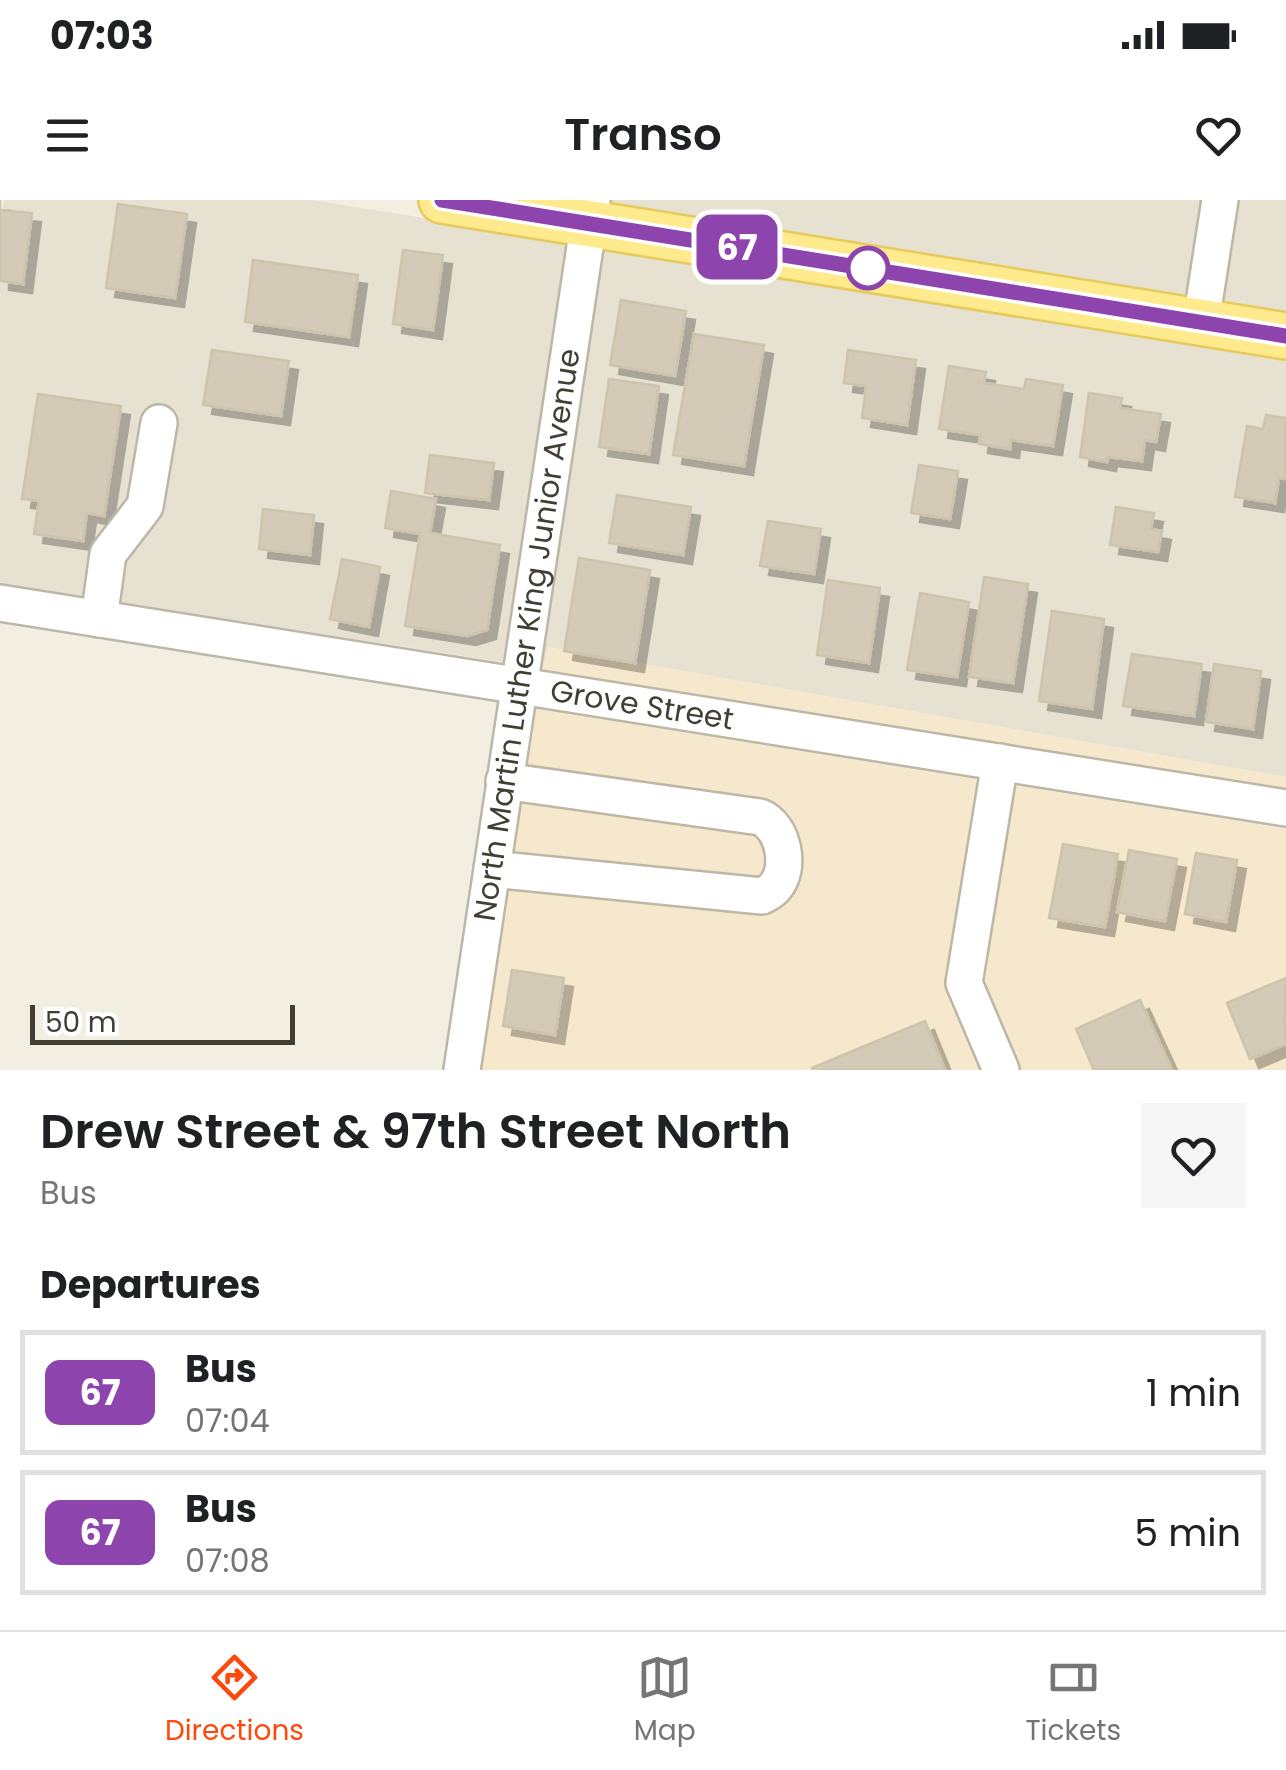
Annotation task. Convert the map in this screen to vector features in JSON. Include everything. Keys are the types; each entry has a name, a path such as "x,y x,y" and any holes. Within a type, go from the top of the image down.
{"main road":[{"path":"442,200 590,212 1286,336"}],"street":[{"path":"1201,322 1220,200"},
{"name":"North Martin Luther King Junior Avenue","path":"462,1070 590,212"},
{"path":"99,618 108,554 145,506 159,422"},
{"name":"Grove Street","path":"0,603 1286,808"},
{"path":"1000,762 964,983 1002,1070"},
{"path":"492,868 762,896 778,883 783,862 776,828 760,817 504,780"}],"shaded area":[{"path":"4,200 312,200 568,241 503,662 0,583 0,221"},
{"path":"611,200 1201,200 1186,299 610,206"},
{"path":"1238,200 1286,200 1286,315 1222,305"},
{"path":"604,246 1286,356 1286,777 548,647 543,669 539,668"},
{"path":"548,647 1286,777 1286,789 543,669"},
{"path":"535,709 1286,829 1286,1070 480,1070"}],"building":[{"path":"118,204 187,214 175,298 106,288"},
{"path":"0,210 32,213 23,284 0,281"},
{"path":"403,250 443,255 433,330 393,324"},
{"path":"253,260 358,275 349,337 245,322"},
{"path":"621,300 686,311 675,376 610,365"},
{"path":"694,334 764,345 744,466 673,455"},
{"path":"212,350 289,361 281,416 203,405"},
{"path":"848,350 916,360 907,425 862,418 866,386 844,383"},
{"path":"949,366 986,372 984,383 1024,389 1026,379 1063,385 1053,446 1011,440 1010,449 979,444 980,435 939,429"},
{"path":"609,379 659,386 649,454 599,447"},
{"path":"1089,393 1122,398 1120,408 1161,414 1156,442 1145,440 1142,461 1108,457 1107,462 1080,457"},
{"path":"38,394 121,406 104,516 87,513 83,541 34,534 39,501 22,499"},
{"path":"1266,415 1286,418 1286,479 1279,478 1275,503 1235,497 1247,426 1263,429"},
{"path":"430,455 494,463 489,500 425,493"},
{"path":"919,465 958,471 950,519 911,513"},
{"path":"391,491 436,499 430,533 500,545 487,630 467,636 405,626 420,534 385,528"},
{"path":"617,495 691,507 683,555 609,543"},
{"path":"1116,507 1154,513 1151,529 1162,531 1158,552 1110,545"},
{"path":"263,509 314,515 310,555 259,549"},
{"path":"768,521 821,529 814,574 760,566"},
{"path":"579,558 650,570 635,663 564,651"},
{"path":"342,559 380,567 369,627 330,619"},
{"path":"984,577 1028,584 1013,683 969,677"},
{"path":"828,580 880,588 869,663 817,655"},
{"path":"920,593 969,602 957,677 907,670"},
{"path":"1052,611 1104,619 1092,709 1039,701"},
{"path":"1132,654 1202,664 1194,716 1123,706"},
{"path":"1214,664 1261,671 1253,729 1206,722"},
{"path":"1063,844 1118,854 1105,927 1049,918"},
{"path":"1129,850 1177,859 1165,921 1117,912"},
{"path":"1196,853 1237,860 1226,922 1185,914"},
{"path":"512,970 564,978 555,1035 503,1026"},
{"path":"1286,978 1286,1044 1250,1059 1227,1003"},
{"path":"1140,1000 1172,1070 1094,1070 1076,1029"},
{"path":"925,1021 945,1070 812,1068"}],"bus line":[{"name":"67","path":"442,200 1286,336"}]}
